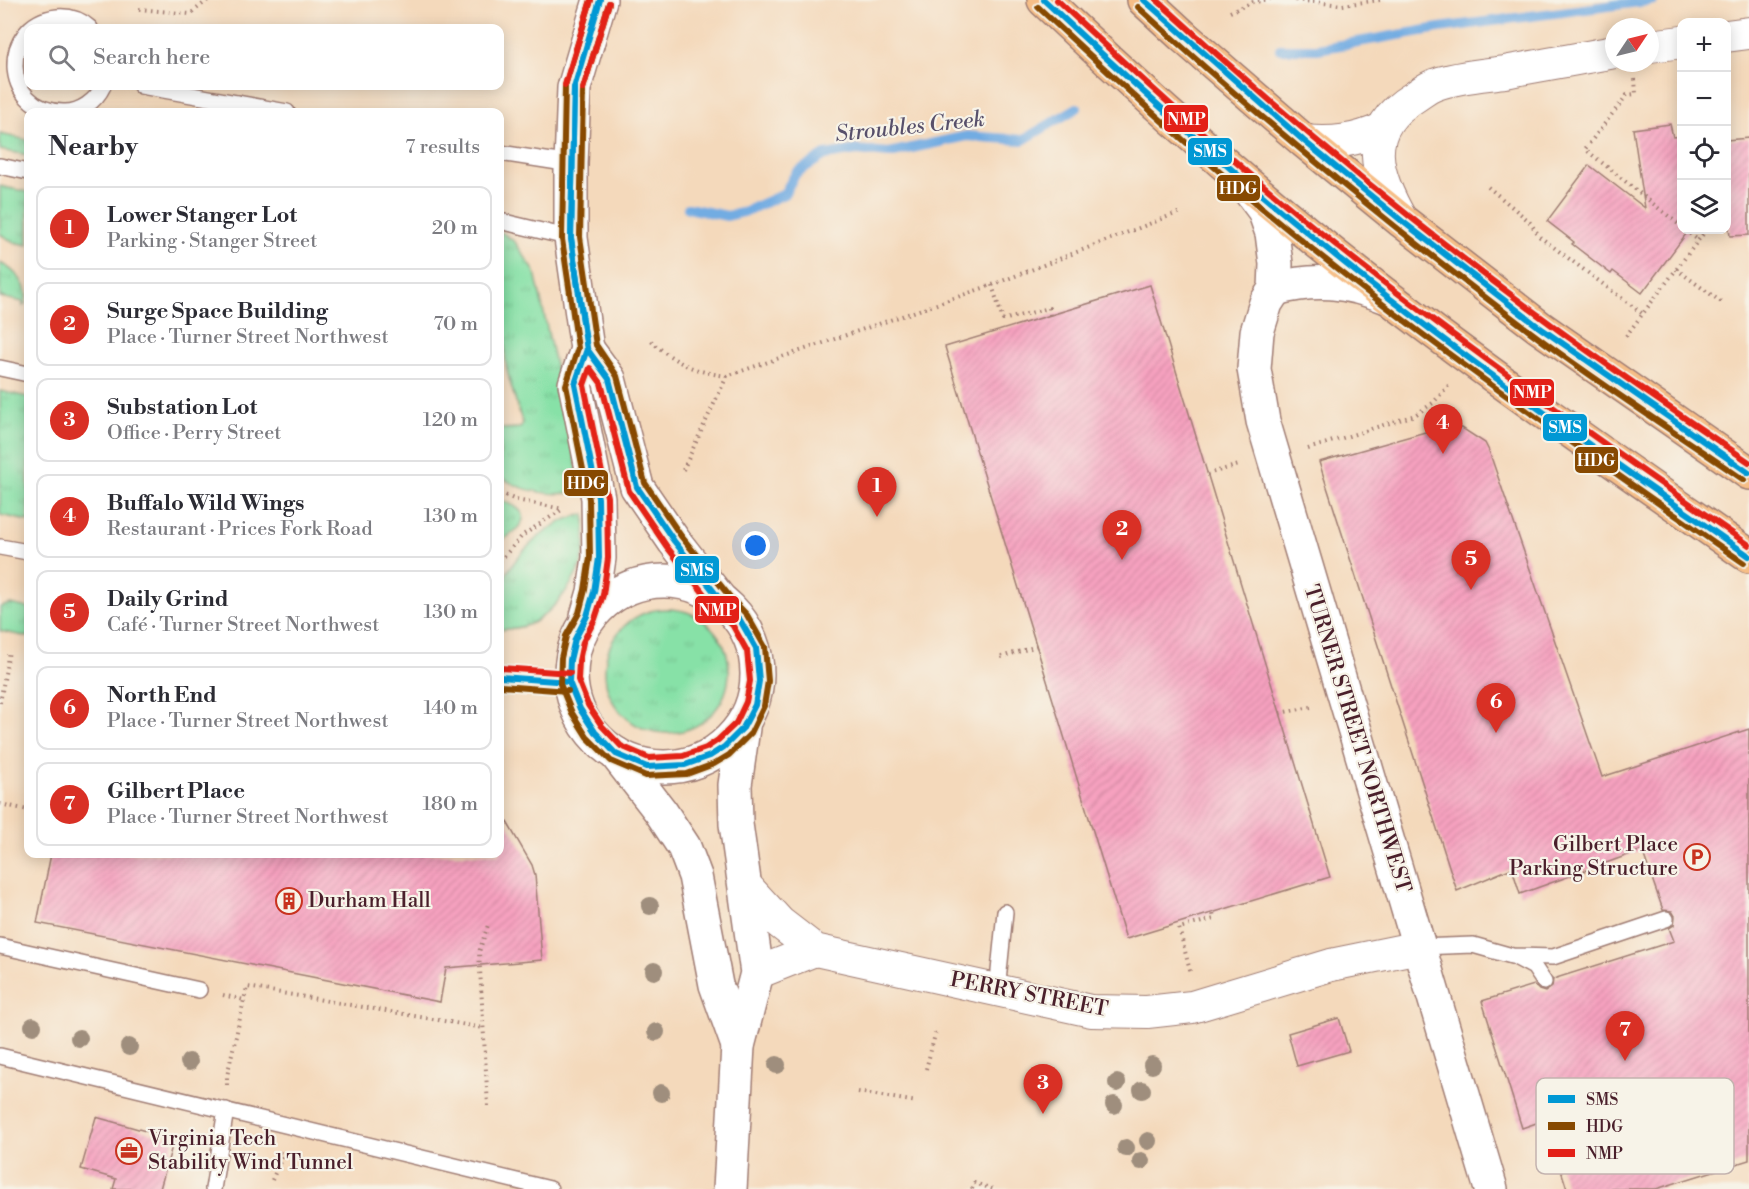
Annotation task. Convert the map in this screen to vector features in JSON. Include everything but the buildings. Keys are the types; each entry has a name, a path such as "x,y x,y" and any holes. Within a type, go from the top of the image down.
{"main road":[{"path":"1044,0 1108,61 1312,237 1520,396 1749,556"},
{"path":"1144,0 1184,38 1304,141 1402,221 1539,327 1749,473"}],"street":[{"path":"600,0 574,88 571,238 587,349 575,384 598,498 599,558 594,592 587,616 575,639 570,660 569,682 580,709 590,724 661,812 684,847 695,876 716,986 738,1046"},
{"path":"1731,35 1749,33"},
{"path":"1659,45 1677,43"},
{"path":"1402,221 1388,197 1379,169 1378,148 1382,129 1404,103 1436,84 1605,66"},
{"path":"1304,141 1343,142 1364,137 1382,129"},
{"name":"TURNER STREET NORTHWEST","path":"1227,166 1264,210 1272,232 1276,264 1275,289 1266,303 1257,332 1254,369 1263,421 1491,1189"},
{"path":"1275,289 1298,283 1336,283 1364,288 1390,298"},
{"path":"587,349 609,379 637,487 674,542 723,603 740,620 756,648 759,681 755,705 743,728 724,747 710,756 685,765 647,767 616,754"},
{"path":"587,616 607,596 639,584 679,583 701,589 723,603"},
{"path":"730,1189 738,1046 757,973 736,824 735,792 743,728"},
{"name":"PERRY STREET","path":"745,885 780,923 814,950 1091,1011 1147,1012 1192,1007 1331,965 1419,947"},
{"path":"757,973 814,950"}],"lane":[{"path":"34,24 44,18 64,16 85,24"},
{"path":"24,32 14,46 10,67 16,87 29,103 40,108"},
{"path":"81,108 92,101 100,90"},
{"path":"164,90 265,108"},
{"path":"227,108 238,103"},
{"path":"504,154 572,164"},
{"path":"0,166 24,171"},
{"path":"504,222 571,238"},
{"path":"0,368 24,373"},
{"path":"0,547 24,551"},
{"path":"504,677 569,682"},
{"path":"997,991 1005,912"},
{"path":"1512,956 1553,957 1666,919"},
{"path":"1419,947 1473,945 1512,956 1534,967 1544,982"},
{"path":"0,946 199,990"},
{"path":"0,1056 550,1189"},
{"path":"213,1189 226,1110"}],"path":[{"path":"139,9 190,14 208,0"},
{"path":"1230,12 1253,1 1270,0"},
{"path":"1295,0 1342,5 1380,0"},
{"path":"1627,72 1636,94 1627,95 1585,149 1677,223"},
{"path":"1488,187 1529,221 1540,237 1644,314"},
{"path":"651,340 668,356 687,367 709,374 727,376 992,285 1180,212"},
{"path":"1690,234 1698,240"},
{"path":"1626,336 1703,234"},
{"path":"1676,269 1724,304"},
{"path":"992,285 1003,320 1049,308 1050,315"},
{"path":"683,470 727,376"},
{"path":"1303,451 1415,415 1433,404 1451,382"},
{"path":"1207,474 1240,464"},
{"path":"504,495 516,500 564,509 523,535 504,556"},
{"path":"1001,657 1037,646"},
{"path":"0,703 9,651"},
{"path":"1280,713 1321,705"},
{"path":"0,804 24,809"},
{"path":"1191,978 1179,928 1214,919 1213,913"},
{"path":"488,1106 479,952 489,922"},
{"path":"227,1076 247,987 484,1028"},
{"path":"926,1069 936,1031"},
{"path":"858,1092 917,1102"},
{"path":"272,1180 283,1155"},
{"path":"972,1189 974,1183 993,1189"}],"green space":[{"path":"0,134 24,139 24,154 0,150"},
{"path":"0,186 24,191 24,244 13,242 0,234"},
{"path":"504,234 515,242 535,272 582,491 561,494 539,492 528,490 504,479 504,429 520,428 523,424 505,358"},
{"path":"0,263 16,274 24,285 24,305 23,302 0,297"},
{"path":"0,391 24,396 24,520 0,515"},
{"path":"504,502 518,508 523,517 522,522 504,539"},
{"path":"585,514 584,552 571,584 555,604 537,620 525,626 504,629 504,578 516,559 532,543 565,520"},
{"path":"10,604 24,607 24,636 0,631 0,607"},
{"path":"667,609 691,614 711,627 724,647 729,671 724,695 711,715 691,728 667,733 643,728 623,715 610,695 605,671 610,647 623,627 643,614"}],"waterway":[{"name":"Stroubles Creek","path":"1280,49 1317,49 1439,28 1654,0"},
{"name":"Stroubles Creek","path":"688,208 727,216 744,212 784,194 796,173 825,155 857,150 889,153 967,136 1023,140 1077,108"}],"transit line":[{"name":"HDG","path":"565,86 591,0"},
{"name":"NMP","path":"565,85 591,0"},
{"name":"SMS","path":"574,88 600,0"},
{"name":"SMS","path":"1044,0 1214,154 1284,214 1372,284 1532,404 1749,556"},
{"name":"NMP","path":"1057,0 1189,122 1326,237 1482,356 1749,545"},
{"name":"SMS","path":"1144,0 1304,141 1402,221 1539,327 1749,473"},
{"name":"NMP","path":"1157,0 1298,125 1395,205 1570,338 1749,462"},
{"name":"HDG","path":"562,239 578,348 566,385 589,499 590,557 579,613 566,636 561,658 560,684 572,713 587,737 611,761 646,776 687,774 714,764 729,755 751,733 764,706 768,681 765,647 747,615 681,536 645,483 617,376 596,345 580,237 583,89 609,3"},
{"name":"NMP","path":"583,89 609,3"},
{"name":"HDG","path":"1038,7 1209,163 1368,293 1581,449 1744,563"},
{"name":"HDG","path":"1138,7 1282,134 1431,255 1558,352 1744,480"},
{"name":"HDG","path":"562,238 565,87"},
{"name":"SMS","path":"571,238 574,88"},
{"name":"SMS","path":"571,238 574,88"},
{"name":"SMS","path":"571,238 587,349"},
{"name":"SMS","path":"571,238 587,349"},
{"name":"SMS","path":"587,349 609,379 637,487 674,541 723,603 740,620 756,648 759,681 755,705 743,728 724,747 710,756 685,765 647,767 616,754 595,732 580,709 569,682 570,660 575,639 587,616 594,592 599,558 598,498 575,384 587,349"},
{"name":"NMP","path":"590,368 601,383 629,491 667,547 716,609 733,626 747,651 750,681 746,702 736,723 706,748 683,756 649,758 621,746 602,726 588,705 578,680 583,642 595,619 603,595 608,558 607,497 584,385 590,368"},
{"name":"NMP","path":"504,668 570,673"},
{"name":"SMS","path":"504,677 569,682"},
{"name":"HDG","path":"504,686 568,691"}],"place":[{"name":"Buffalo Wild Wings","path":"1443,454"},
{"name":"Lower Stanger Lot","path":"877,517"},
{"name":"Surge Space Building","path":"1122,560"},
{"name":"Daily Grind","path":"1471,590"},
{"name":"North End","path":"1496,733"},
{"name":"Gilbert Place Parking Structure","path":"1697,857"},
{"name":"Durham Hall","path":"289,901"},
{"name":"Gilbert Place","path":"1625,1061"},
{"name":"Substation Lot","path":"1043,1114"},
{"name":"Virginia Tech Stability Wind Tunnel","path":"129,1151"}]}
